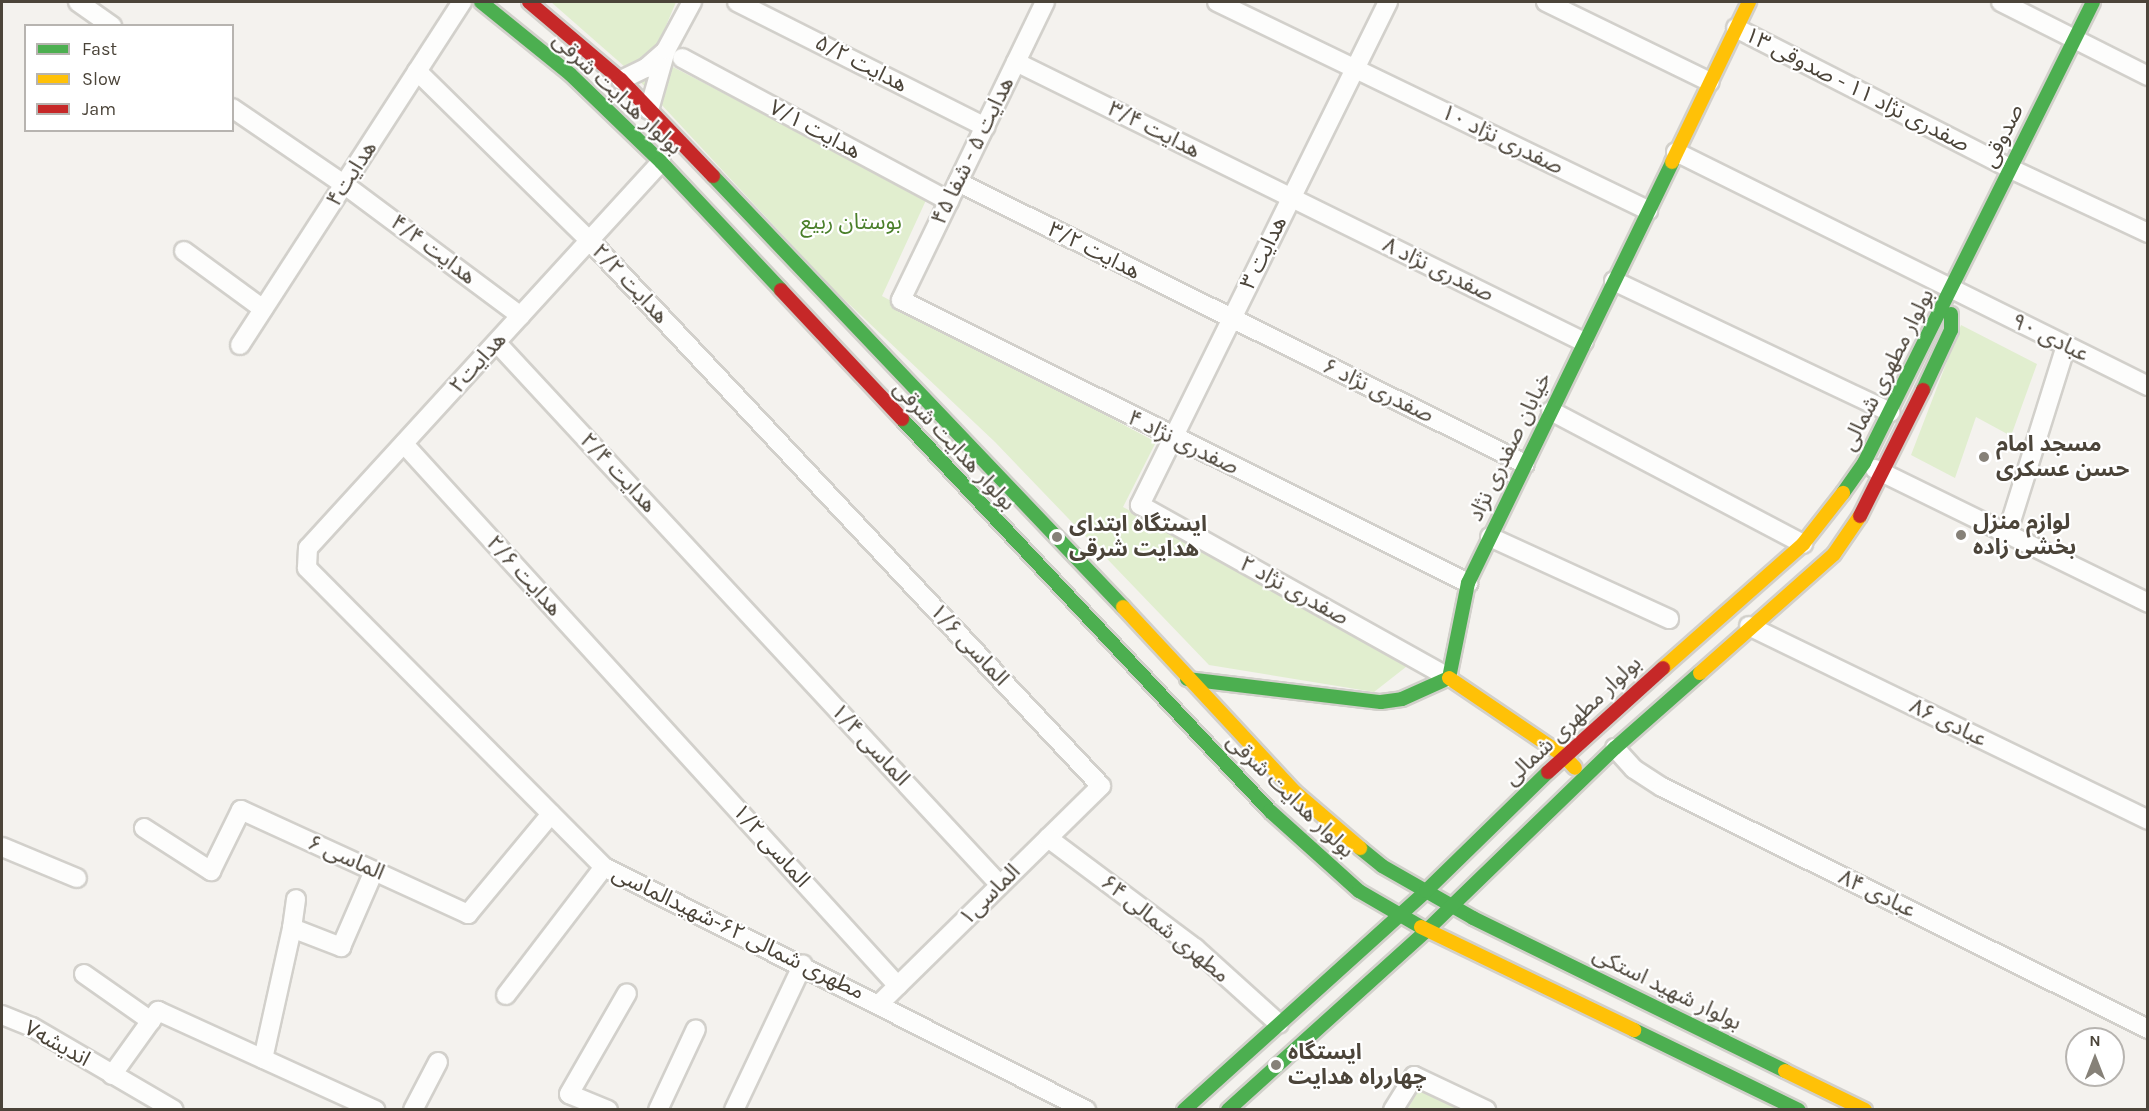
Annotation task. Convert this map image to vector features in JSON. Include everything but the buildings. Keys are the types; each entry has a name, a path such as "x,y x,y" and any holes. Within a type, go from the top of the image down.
{"main road":[{"name":"بولوار هدایت شرقی","path":"481,2 570,74 661,162 1270,811 1359,891 1398,916"},
{"name":"بولوار هدایت شرقی","path":"529,2 621,80 1011,487 1294,792 1382,866 1451,905"},
{"name":"خیابان صفدری نژاد","path":"1449,678 1468,583 1749,2"},
{"name":"صدوقی","path":"1952,290 2093,2"},
{"name":"بولوار مطهری شمالی","path":"1184,1110 1426,891 1564,756 1803,544 1864,463 1952,290"},
{"name":"بولوار مطهری شمالی","path":"1228,1110 1427,930 1583,777 1749,626 1834,554 1856,524 1884,474 1951,330 1952,290"},
{"path":"1187,679 1382,702 1402,699 1449,678 1564,756 1583,777"},
{"name":"بولوار شهید استکی","path":"1451,905 1865,1110"},
{"path":"1398,916 1789,1108"}],"street":[{"name":"هدایت۴","path":"240,345 462,2"},
{"path":"650,110 693,2"},
{"name":"هدایت ۵/۲","path":"737,2 985,127"},
{"name":"صفدری نژاد ۱۰","path":"1217,2 1648,210"},
{"name":"هدایت ۳","path":"1140,505 1388,2"},
{"path":"1546,2 1710,82"},
{"path":"2001,2 2148,76"},
{"name":"هدایت ۵ - شفا ۴۵","path":"901,300 1016,62 1039,4"},
{"path":"87,10 109,24"},
{"name":"صفدری نژاد ۱۱ - صدوقی ۱۳","path":"1736,28 2011,169 2148,233"},
{"path":"621,80 674,54"},
{"name":"هدایت ۷/۱","path":"674,54 949,201"},
{"name":"هدایت ۳/۴","path":"1016,62 1291,198"},
{"name":"هدایت ۲/۲","path":"417,71 590,241 837,504"},
{"name":"هدایت ۴/۴","path":"234,109 345,185 521,316"},
{"name":"عبادی ۹۰","path":"1676,152 2148,386"},
{"name":"هدایت۲","path":"307,568 308,548 661,162"},
{"name":"هدایت ۳/۲","path":"958,182 1231,319"},
{"name":"صفدری نژاد ۸","path":"1291,198 1584,342"},
{"path":"184,251 264,309"},
{"path":"1614,281 1890,412"},
{"name":"صفدری نژاد ۴","path":"901,300 1173,438 1468,583"},
{"name":"صفدری نژاد ۶","path":"1231,319 1525,464"},
{"name":"هدایت ۲/۴","path":"497,343 739,604"},
{"path":"2007,534 2067,346"},
{"path":"1551,411 1803,544"},
{"name":"هدایت ۲/۶","path":"404,444 644,707"},
{"path":"1864,463 2148,603"},
{"name":"الماسی ۱/۶","path":"837,504 1101,786"},
{"name":"صفدری نژاد ۲","path":"1140,505 1449,678"},
{"path":"1490,537 1669,619"},
{"name":"مطهری شمالی ۶۲-شهیدالماسی","path":"307,568 604,867 803,964 1086,1110"},
{"name":"الماسی ۱/۴","path":"739,604 1000,885"},
{"name":"عبادی ۸۶","path":"1749,626 2148,820"},
{"name":"الماسی ۱/۲","path":"644,707 898,986"},
{"name":"عبادی ۸۴","path":"1615,748 1634,769 1662,788 2148,1029"},
{"name":"الماسی۱","path":"880,1003 1101,786"},
{"name":"الماسی ۶","path":"144,828 211,871 240,810 468,914 551,814"},
{"name":"مطهری شمالی ۶۴","path":"1048,838 1195,948 1279,1024"},
{"path":"2,847 77,878"},
{"path":"506,995 604,867"},
{"path":"292,927 341,947 374,871"},
{"path":"263,1059 292,927 296,898"},
{"path":"734,1110 803,964"},
{"path":"84,974 151,1021"},
{"path":"608,1110 569,1094 627,993"},
{"path":"112,1075 158,1011 375,1110"},
{"name":"اندیشه۷","path":"2,1015 32,1028 174,1110"},
{"path":"657,1110 696,1029"},
{"path":"413,1110 438,1062"},
{"path":"1393,1110 1414,1076 1486,1110"}],"green space":[{"name":"بوستان ربیع","path":"551,2 676,2 663,33 673,67 927,198 882,296 1156,442 1123,507 1411,663 1374,692 1209,665 995,442 830,286 633,74"},
{"path":"1961,325 2037,364 2011,436 1976,417 1955,478 1911,455"},
{"path":"1420,1088 1463,1109 1407,1110"}],"traffic: fast":[{"path":"481,2 570,74 661,162 781,290"},
{"path":"1843,493 1864,463 2093,2"},
{"path":"1449,678 1468,583 1672,162"},
{"path":"713,176 1123,607"},
{"path":"1923,390 1951,330 1951,314"},
{"path":"902,419 1270,811 1359,891 1421,927"},
{"path":"1228,1110 1427,930 1615,748 1700,673"},
{"path":"1187,679 1381,702 1402,699 1449,678"},
{"path":"1184,1110 1426,891 1548,772"},
{"path":"1360,848 1382,866 1473,918 1785,1071"},
{"path":"1634,1030 1799,1110"}],"traffic: slow":[{"path":"1672,162 1749,2"},
{"path":"1663,668 1803,544 1843,493"},
{"path":"1700,673 1834,554 1860,516"},
{"path":"1123,607 1295,792 1360,848"},
{"path":"1449,678 1564,756 1575,768"},
{"path":"1421,927 1634,1030"},
{"path":"1785,1071 1865,1110"}],"traffic: jam":[{"path":"529,2 621,80 713,176"},
{"path":"781,290 902,419"},
{"path":"1860,516 1923,390"},
{"path":"1548,772 1663,668"}],"place":[{"name":"مسجد امام حسن عسکری","path":"1984,457"},
{"name":"لوازم منزل بخشی زاده","path":"1961,535"},
{"name":"ایستگاه ابتدای هدایت شرقی","path":"1057,537"},
{"name":"ایستگاه چهارراه هدایت","path":"1276,1065"}]}
